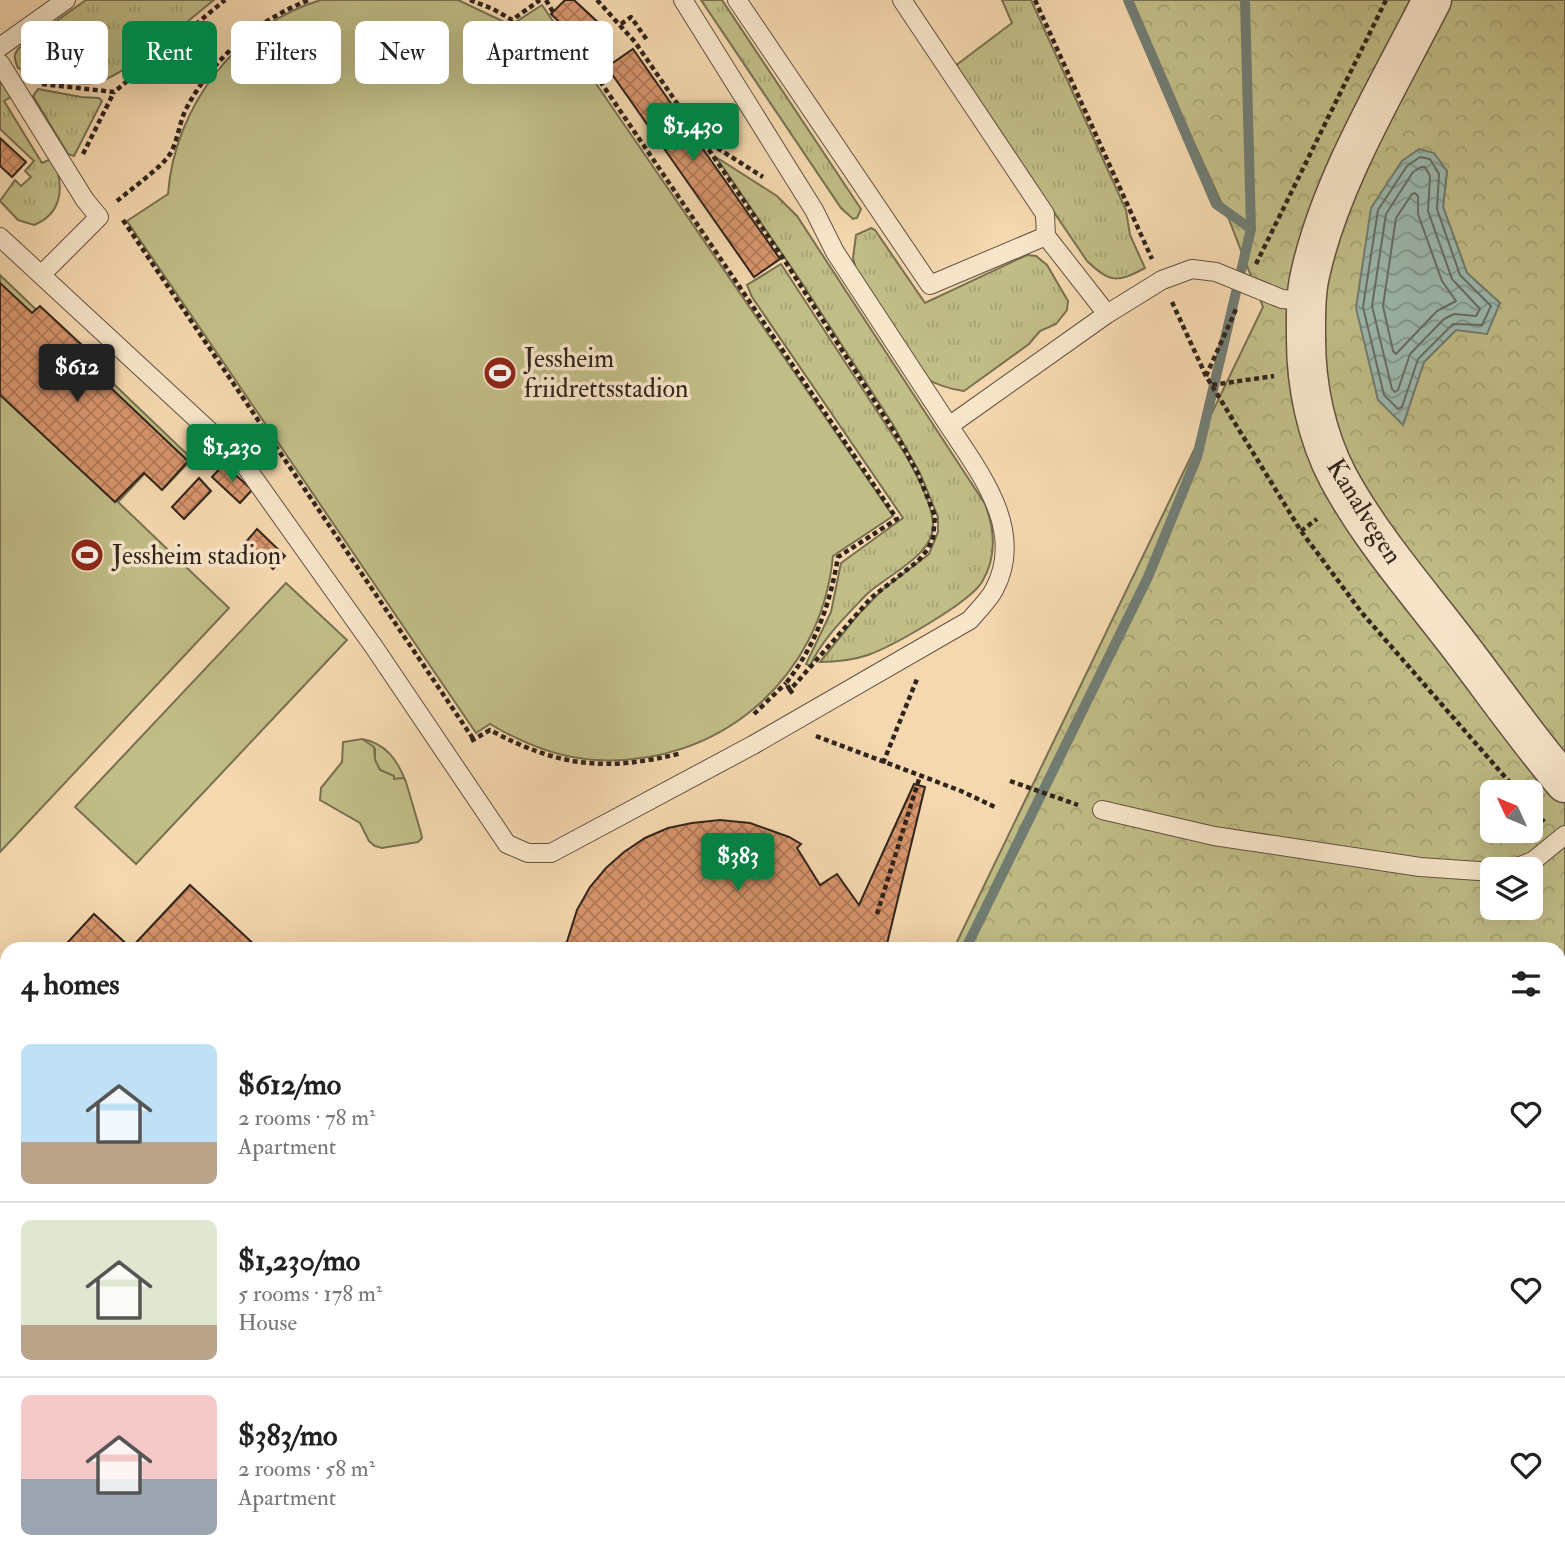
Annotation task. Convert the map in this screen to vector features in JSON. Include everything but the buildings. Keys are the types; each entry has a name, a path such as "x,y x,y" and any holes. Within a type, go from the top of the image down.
{"street":[{"name":"Kanalvegen","path":"1432,0 1341,180 1318,243 1306,301 1306,348 1314,412 1337,475 1392,559 1565,783"}],"lane":[{"path":"0,47 66,0"},
{"path":"0,237 242,460 374,647 507,844 528,853 551,853 753,745 970,620 994,589 1004,555 1001,519 989,487 835,252 814,210 683,0"},
{"path":"737,0 930,285 1046,236"},
{"path":"902,0 1045,215 1046,236 1107,314"},
{"path":"0,63 72,177 106,211 41,275"},
{"path":"949,426 1107,314 1162,280 1192,268 1216,272 1282,299 1306,301"},
{"path":"1102,810 1214,836 1420,867 1480,871"},
{"path":"1539,857 1565,835"}],"path":[{"path":"72,177 114,92 225,0"},
{"path":"309,0 273,16 234,46 216,66 184,112 169,155 106,211 474,740"},
{"path":"470,0 512,20 540,0"},
{"path":"546,0 553,12"},
{"path":"597,0 621,24 783,258 900,441 918,474 935,516 933,538 928,549 918,561 871,598 790,690"},
{"path":"1035,0 1206,376 1301,531 1362,614 1508,780"},
{"path":"1206,376 1246,286 1386,0"},
{"path":"621,24 631,17 647,40"},
{"path":"13,80 114,92"},
{"path":"602,84 897,519 838,557 832,593 817,635 786,683 751,716"},
{"path":"699,136 768,180"},
{"path":"1301,531 1317,520"},
{"path":"883,763 932,642"},
{"path":"786,683 808,712"},
{"path":"786,724 961,791 997,808"},
{"path":"448,757 490,730 528,748 577,763 642,763 686,752"},
{"path":"877,914 920,776"},
{"path":"1010,781 1071,803 1102,810"}],"green space":[{"path":"86,0 214,0 188,21 122,21 122,70 108,78 108,21 57,21"},
{"path":"321,0 458,0 503,21 463,21 463,84 596,84 893,516 833,556 824,600 808,641 785,676 756,707 722,731 683,748 640,758 595,760 567,756 541,748 490,724 476,733 127,221 168,194 173,162 183,131 197,101 208,84 217,84 217,72 231,56 231,84 341,84 341,21 275,21"},
{"path":"701,0 722,0 861,209 857,218 853,219 841,208"},
{"path":"1002,0 1031,0 1126,210 1130,235 1145,268 1114,278 1108,277 1087,261 955,66 1012,23"},
{"path":"1128,0 1565,0 1565,942 957,942 1263,307 1228,217","holes":["1447,171 1443,207 1467,273 1500,303 1456,330 1424,362 1403,425"]},
{"path":"542,5 553,21 517,21"},
{"path":"20,47 21,69 18,68 15,57"},
{"path":"0,82 14,95 4,101 42,163 53,158 57,168 60,187 56,205 44,220 34,225 18,220 0,201 15,180 21,186 31,177 25,171 34,161 0,129"},
{"path":"38,89 99,98 102,101 74,156 68,154 33,96"},
{"path":"716,157 777,196 797,216 985,504 988,514 993,543 990,563 982,582 962,601 930,623 895,643 862,657 820,662 882,590 929,554 938,532 938,517 920,473 892,423 802,283"},
{"path":"871,228 925,303 1027,255 1036,256 1047,265 1068,301 1067,310 1056,324 1040,331 1029,344 964,391 938,384 923,377 856,270 853,258 856,235"},
{"path":"781,264 905,454 926,496 933,523 932,535 918,555 866,595 828,637 810,666 806,664 831,612 841,563 903,518 752,297 747,285"},
{"name":"Jessheim stadion","path":"0,275 192,459 165,487 147,471 118,502 229,608 0,852"},
{"path":"286,583 347,640 136,864 75,807"},
{"path":"362,739 378,744 390,754 399,767 406,782 404,778 394,779 380,770 375,760 375,749"},
{"path":"362,739 374,747 375,760 380,770 394,776 394,779 404,778 421,833 422,838 418,842 382,848 375,846 369,841 360,823 320,800 321,788 342,762 343,742"}],"water":[{"path":"1419,149 1434,153 1447,171 1443,207 1467,273 1500,303 1487,334 1456,330 1424,362 1403,425 1378,400 1356,308 1371,208 1402,161"}],"waterway":[{"path":"1128,0 1216,204 1251,229"},
{"path":"969,942 1148,577 1197,457 1251,229 1245,0"}],"place":[{"name":"Jessheim friidrettsstadion","path":"500,373"},
{"name":"Jessheim stadion","path":"87,555"}]}
